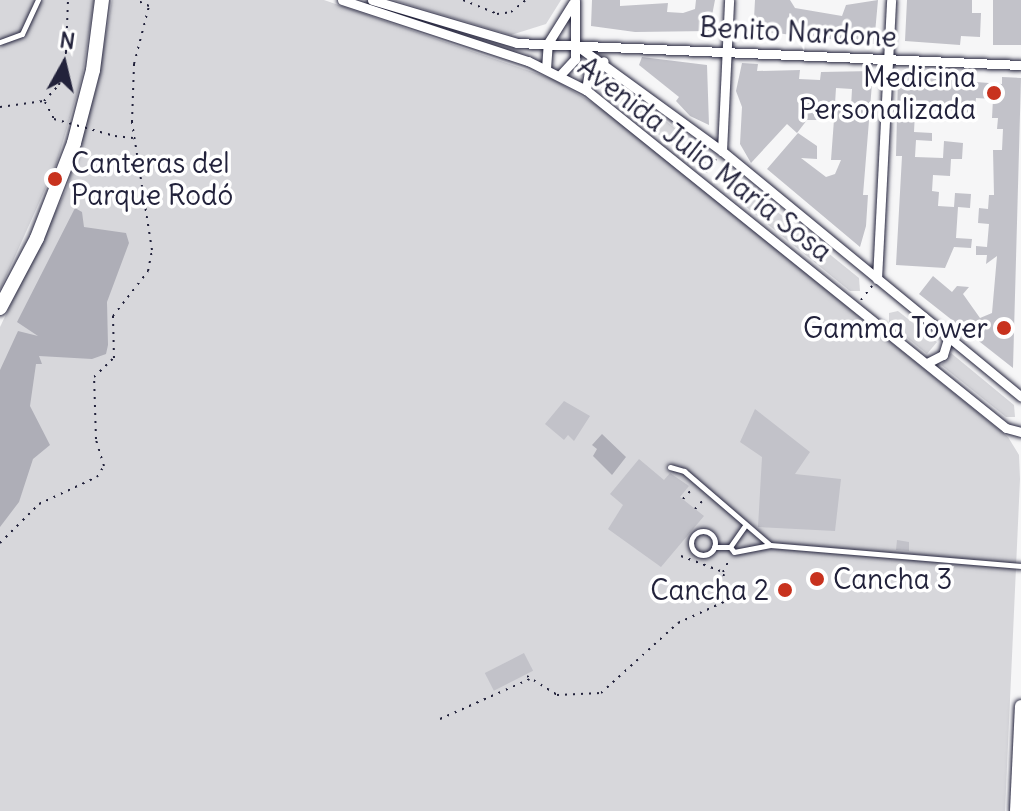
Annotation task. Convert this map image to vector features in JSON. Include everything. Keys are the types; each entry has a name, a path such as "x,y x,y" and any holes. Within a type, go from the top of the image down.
{"main road":[{"path":"0,308 37,238 74,143 93,70 102,0"},
{"path":"1016,811 1021,706"}],"street":[{"name":"Avenida Julio María Sosa","path":"342,0 561,74 723,197 1006,428 1021,432"},
{"name":"Avenida Julio María Sosa","path":"372,0 491,37 574,43 604,61 722,151 1021,397"},
{"path":"546,69 548,43 575,0"},
{"path":"561,74 574,64 575,0"},
{"path":"722,151 729,0"},
{"path":"877,279 891,0"},
{"name":"Benito Nardone","path":"574,43 1021,65"},
{"path":"586,90 589,70 604,61"},
{"path":"927,363 943,355 948,339"}],"lane":[{"path":"0,42 22,34 38,0"},
{"path":"670,467 710,493 744,527 770,545"},
{"path":"732,550 744,527"},
{"path":"701,531 712,535 714,547 706,555 694,556 691,538 701,531"},
{"path":"714,547 732,550 770,545 1021,566"}],"path":[{"path":"0,107 44,101 62,77 68,0"},
{"path":"0,543 39,504 97,477 104,466 96,439 94,377 114,358 113,316 148,271 152,250 134,138 134,64 149,6 136,0"},
{"path":"463,0 497,14 511,12 526,0"},
{"path":"44,101 54,119 115,136 134,138"},
{"path":"66,128 70,115"},
{"path":"700,179 722,151"},
{"path":"723,197 742,168"},
{"path":"857,305 877,279"},
{"path":"683,499 697,483"},
{"path":"695,509 710,493"},
{"path":"527,676 567,697 601,693 678,623 728,600 723,572 732,550"},
{"path":"681,556 694,556 723,572"},
{"path":"440,719 531,679"}],"shaded area":[{"path":"0,0 94,0 82,77 56,165 0,290"},
{"path":"112,0 324,0 553,79 603,109 1008,437 1019,455 1020,479 1005,811 0,811 0,327 66,190 97,86"},
{"path":"393,0 561,0 546,24 511,35"},
{"path":"609,75 703,151 706,163 696,165 599,86 600,77"},
{"path":"735,184 743,184 859,278 860,291 850,291 734,197"},
{"path":"75,208 82,212 84,227 126,233 129,243 107,302 106,354 92,359 39,356 42,364 36,364 30,406 50,445 33,459 19,502 0,527 0,370 18,331 38,336 17,322"},
{"path":"898,311 937,342 927,354 889,323 889,313"},
{"path":"951,353 1014,405 1015,417 1006,417 941,365"},
{"path":"602,434 626,457 612,475 593,456 597,449 592,445"}],"building":[{"path":"592,0 620,0 620,6 668,3 667,12 683,13 695,9 696,0 715,0 709,31 635,32 591,26"},
{"path":"755,0 790,0 795,8 842,16 846,5 878,0 874,44 766,32 766,38 753,37"},
{"path":"907,0 972,0 972,13 981,13 980,37 961,36 960,45 905,41"},
{"path":"993,0 1021,0 1021,45 993,45"},
{"path":"642,57 707,65 709,125 690,116 676,101 679,97 639,65"},
{"path":"742,63 758,64 757,71 800,70 799,79 820,80 821,72 873,71 863,195 868,195 866,226 860,247 767,169 798,133 817,146 817,159 801,158 826,177 835,174 841,160 831,160 835,106 851,107 852,89 836,88 835,104 819,103 818,120 807,120 797,133 787,124 751,163 740,144 742,107 736,91"},
{"path":"898,76 1002,84 1002,77 1021,78 1013,368 919,294 933,276 952,292 957,286 969,287 963,294 980,318 992,313 997,256 986,264 987,255 976,255 976,246 987,247 989,224 978,223 979,208 988,209 989,195 994,195 993,150 1002,150 1003,129 997,129 998,118 992,118 993,99 976,98 974,117 965,116 965,110 915,112 914,132 932,133 932,141 916,140 915,157 943,158 944,141 963,143 962,159 951,159 950,176 933,175 932,191 939,192 938,206 954,207 955,193 971,194 970,208 958,207 956,238 972,239 971,248 954,247 945,268 896,265 902,156 896,156"},
{"path":"564,401 590,416 574,441 568,435 564,440 545,424"},
{"path":"755,409 810,452 795,474 841,479 835,531 758,527 762,457 740,442"},
{"path":"639,459 664,480 670,473 689,486 680,497 704,516 661,567 608,529 623,505 610,494"},
{"path":"897,540 909,542 909,551 896,550"},
{"path":"524,653 533,671 494,691 485,673"}],"place":[{"name":"Medicina Personalizada","path":"994,93"},
{"name":"Canteras del Parque Rodó","path":"55,179"},
{"name":"Gamma Tower","path":"1004,328"},
{"name":"Cancha 3","path":"817,579"},
{"name":"Cancha 2","path":"785,590"}]}
